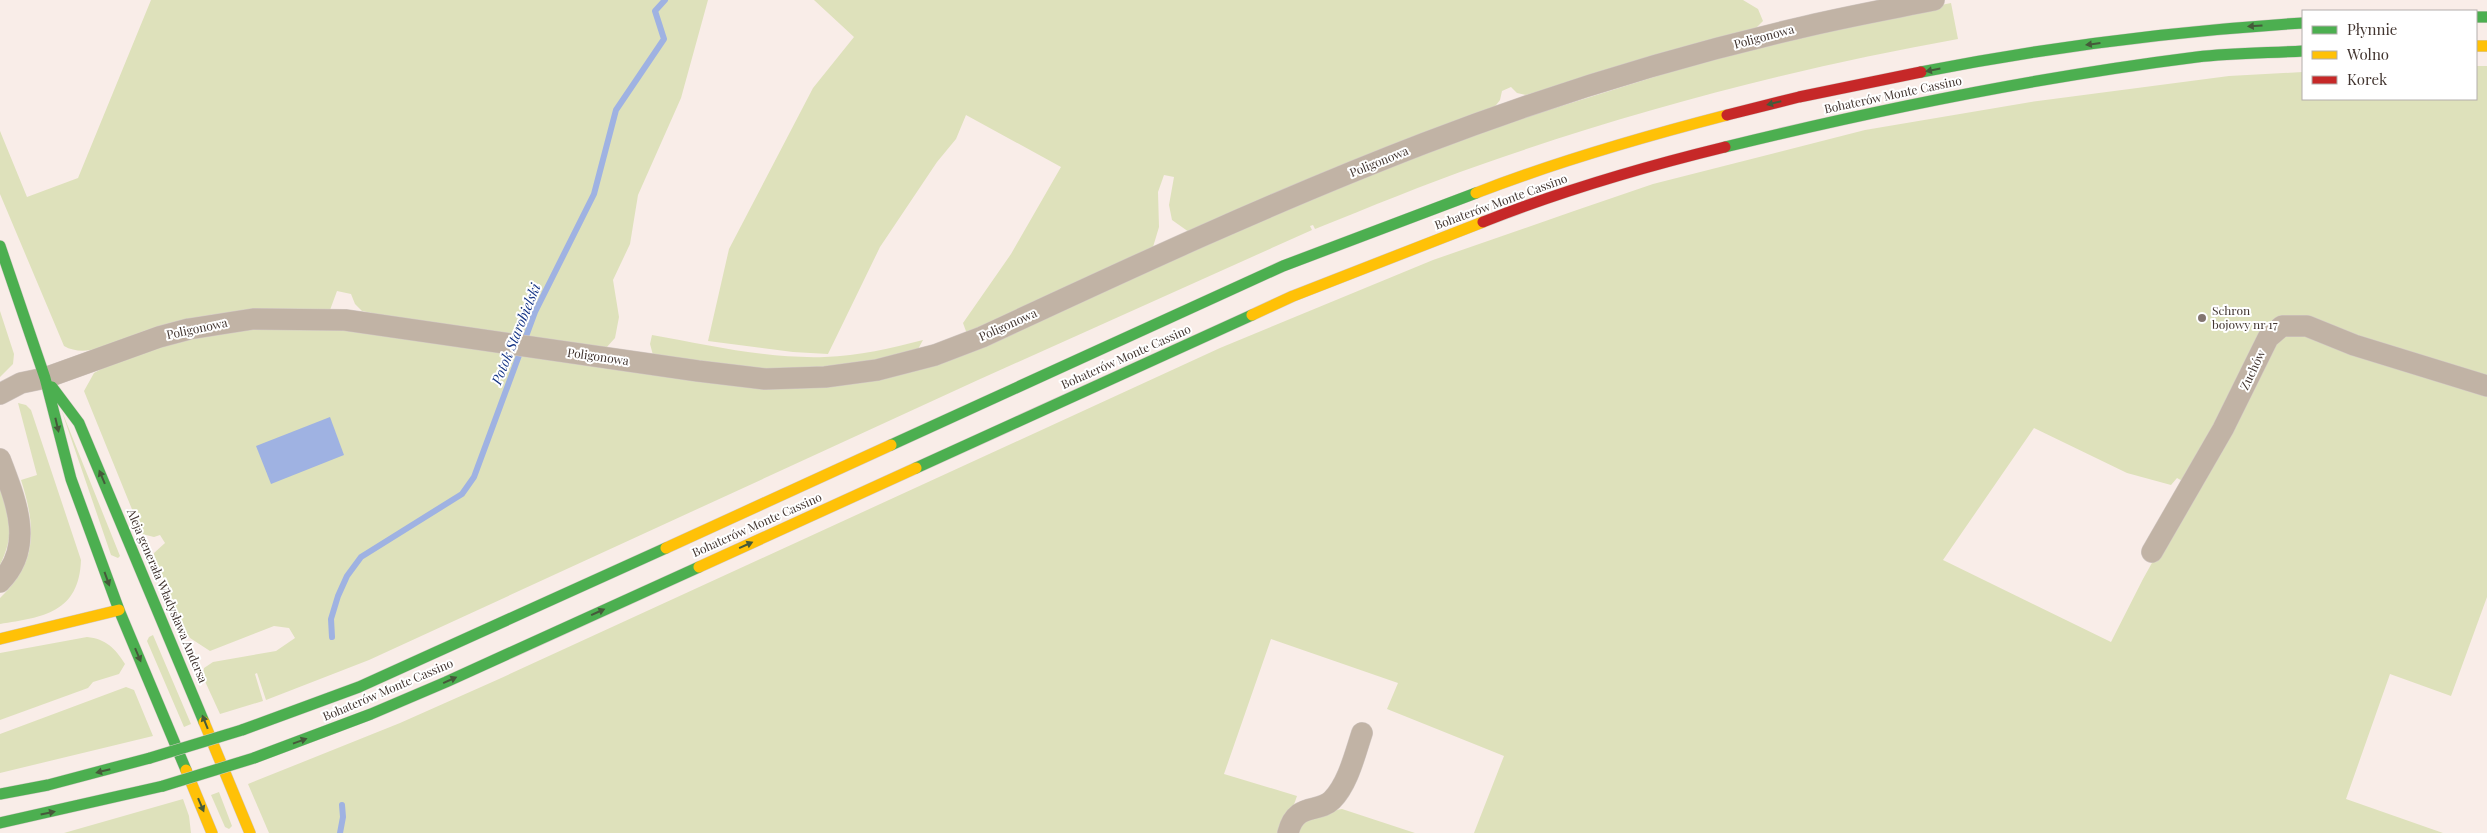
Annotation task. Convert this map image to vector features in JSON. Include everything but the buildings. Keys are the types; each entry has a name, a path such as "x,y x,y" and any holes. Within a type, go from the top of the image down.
{"main road":[{"name":"Bohaterów Monte Cassino","path":"0,794 48,785 150,758 242,730 359,687 1282,266 1517,177 1661,132 1799,97 2013,54 2195,30 2302,23"},
{"name":"Bohaterów Monte Cassino","path":"0,823 163,786 254,758 371,714 446,682 1292,296 1529,204 1674,159 1810,126 2014,84 2199,56 2302,51"},
{"name":"Aleja generała Władysława Andersa","path":"0,246 45,378 71,479 212,833"},
{"name":"Aleja generała Władysława Andersa","path":"45,378 79,423 149,600 250,833"},
{"path":"0,639 123,609"}],"street":[{"name":"Poligonowa","path":"0,394 21,383 45,378 159,337 189,329 253,319 345,320 765,379 825,377 877,370 934,355 982,337 1297,194 1426,143 1515,111 1609,80 1799,28 1934,0"},
{"name":"Zuchów","path":"2152,552 2223,428 2268,338 2282,326 2307,326 2354,345 2487,386"},
{"path":"0,459 18,507 21,526 16,557 0,582"},
{"path":"1288,833 1295,818 1303,811 1322,806 1334,798 1362,733"}],"green space":[{"path":"151,0 708,0 681,98 638,195 630,244 613,280 619,317 615,338 606,348 406,320 362,311 355,304 351,294 337,291 330,310 260,310 212,315 165,324 94,350 73,350 64,346 0,194 0,131 27,197 78,178"},
{"path":"814,0 1743,0 1758,9 1763,21 1755,29 1526,95 1517,93 1511,87 1502,91 1500,100 1493,109 1189,232 1172,220 1169,205 1174,177 1164,175 1158,192 1159,227 1153,247 967,334 963,323 1011,254 1061,167 966,115 956,139 937,162 880,247 828,354 793,352 708,341 729,249 813,88 854,37"},
{"path":"1951,3 1958,39 1897,50 1777,77 1598,126 1480,165 1315,229 1313,225 1310,226 1312,230 978,380 369,660 266,700 257,673 255,674 263,701 220,714 203,677 204,668 213,662 276,651 295,638 289,628 274,626 210,651 190,638 184,629 154,557 154,553 165,543 160,535 154,537 142,534 84,391 94,373 114,362 184,339 253,327 342,328 861,381 1428,151 1517,120 1670,72 1834,27"},
{"path":"2477,66 2487,66 2487,382 2355,342 2304,322 2284,321 2266,334 2221,426 2186,483 2177,478 2171,485 2127,473 2034,428 1943,560 2111,642 2143,579 2250,387 2267,348 2273,338 2281,332 2291,329 2302,331 2353,350 2487,391 2487,597 2451,696 2390,674 2346,799 2443,833 1474,833 1504,756 1387,709 1398,683 1271,639 1224,774 1297,796 1284,833 269,833 248,784 400,723 1220,348 1433,260 1653,184 1865,130 2031,102 2229,76 2302,72 2302,100 2477,100"},
{"path":"0,311 14,354 13,364 0,377"},
{"path":"652,335 760,354 803,357 863,353 923,340 917,351 882,359 822,369 780,370 653,355 650,344"},
{"path":"18,403 26,405 31,410 81,560 79,578 74,591 66,602 44,615 0,624 0,598 21,571 30,543 29,513 21,480 37,475"},
{"path":"61,409 120,556 118,558 111,555"},
{"path":"0,483 7,505 10,524 8,544 0,565"},
{"path":"153,635 191,724 184,727 147,641"},
{"path":"87,637 105,642 118,653 125,664 119,674 93,682 88,688 0,720 0,653"},
{"path":"126,687 134,690 153,736 0,773 0,734"},
{"path":"219,792 232,826 229,829 225,827 211,795"},
{"path":"183,799 189,816 191,833 64,833"},
{"path":"1342,809 1415,833 1294,833 1307,815"}],"water":[{"path":"330,417 344,455 271,484 256,446"}],"waterway":[{"name":"Potok Starobielski","path":"332,637 331,619 338,596 347,576 361,557 462,494 474,477 535,312 594,194 616,110 664,39 655,11 665,0"},
{"path":"340,833 343,817 342,805"}],"traffic: fast":[{"path":"2477,17 2487,17"},
{"path":"1921,72 2111,41 2158,35 2302,23"},
{"path":"1725,147 1901,107 2078,74 2197,57 2302,51"},
{"path":"891,445 1283,266 1476,193"},
{"path":"0,246 45,378 71,479 119,610 186,770"},
{"path":"916,468 1252,315"},
{"path":"52,387 79,423 204,722"},
{"path":"242,730 359,687 666,548"},
{"path":"254,758 371,714 446,682 699,567"},
{"path":"150,758 242,730"},
{"path":"0,794 48,785 150,758"},
{"path":"163,786 254,758"},
{"path":"0,823 163,786"}],"traffic: slow":[{"path":"2477,46 2487,46"},
{"path":"1476,193 1600,150 1727,115"},
{"path":"1252,315 1293,296 1483,222"},
{"path":"666,548 891,445"},
{"path":"699,567 916,468"},
{"path":"0,639 119,610"},
{"path":"204,722 250,833"},
{"path":"186,770 212,833"}],"traffic: jam":[{"path":"1727,115 1799,97 1921,72"},
{"path":"1483,222 1602,180 1725,147"}],"place":[{"name":"Schron bojowy nr 17","path":"2202,318"}]}
